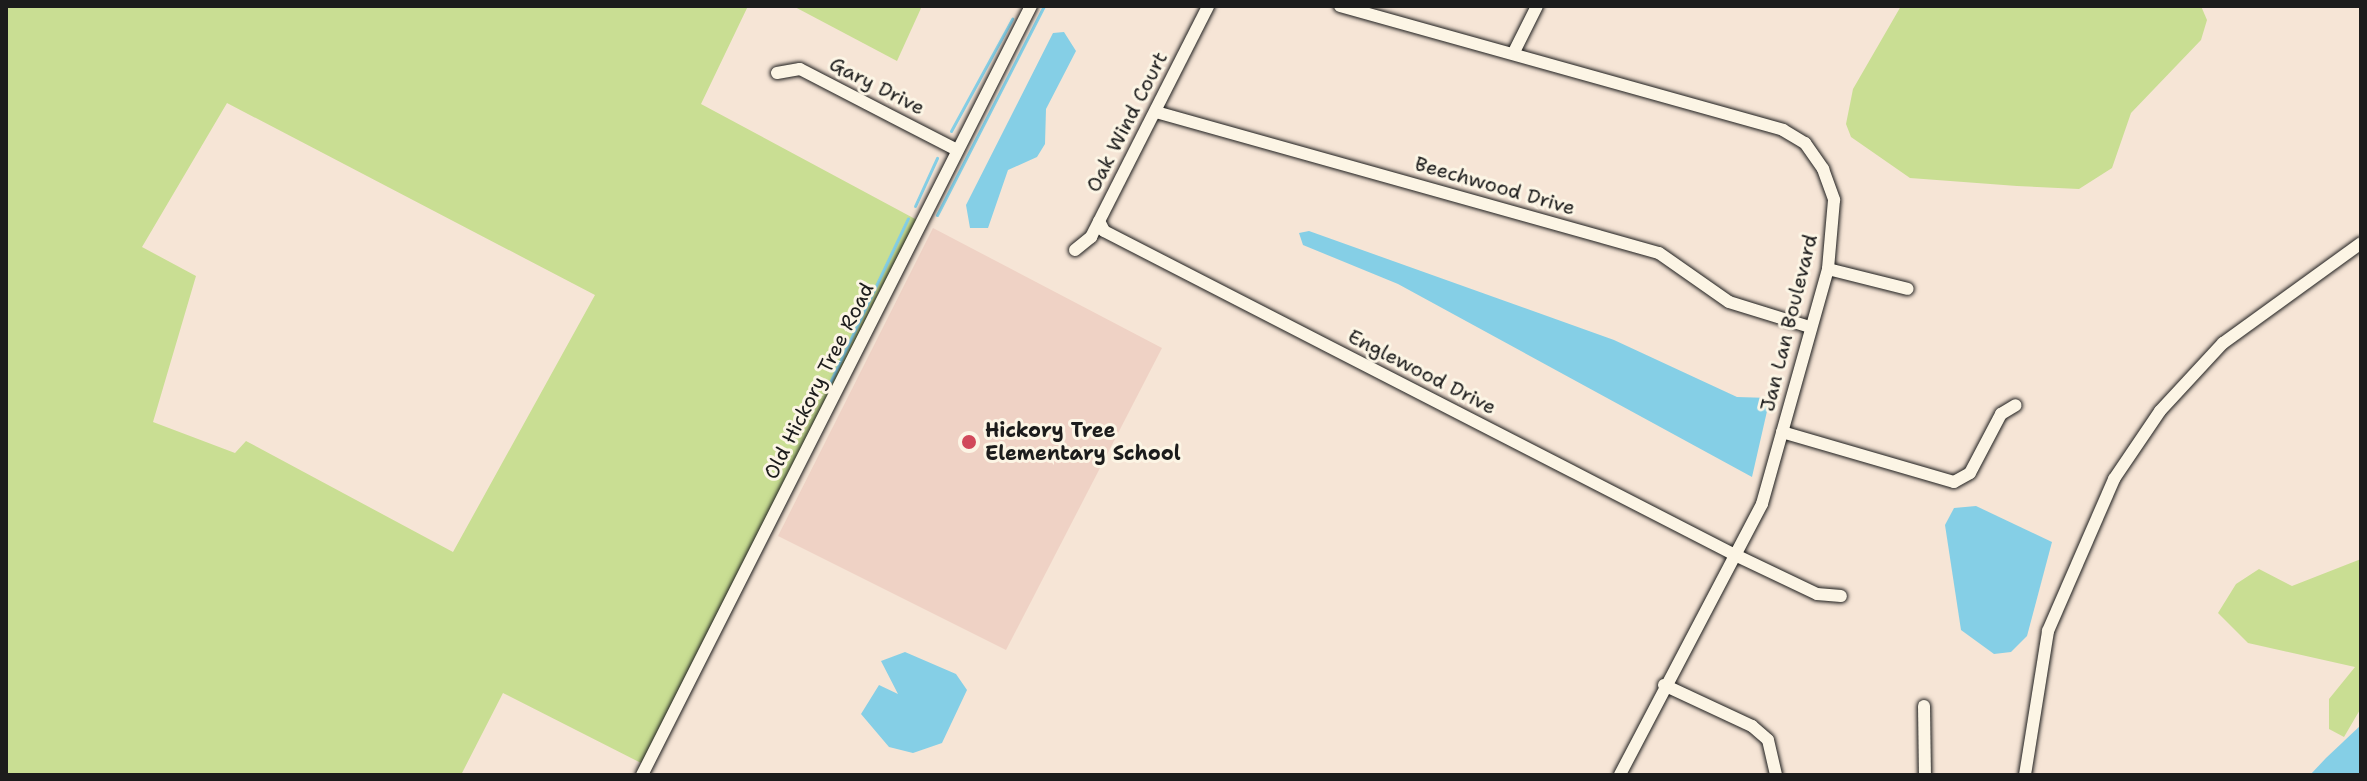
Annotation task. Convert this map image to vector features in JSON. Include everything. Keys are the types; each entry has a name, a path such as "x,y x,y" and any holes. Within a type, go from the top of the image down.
{"street":[{"name":"Old Hickory Tree Road","path":"642,775 1031,6"},
{"name":"Oak Wind Court","path":"1075,250 1099,221 1208,6"},
{"name":"Jan Lan Boulevard","path":"1340,6 1755,121 1805,143 1834,200 1828,269 1762,504 1731,553 1620,775"},
{"path":"1514,52 1537,6"},
{"name":"Gary Drive","path":"777,73 800,69 957,150"},
{"name":"Beechwood Drive","path":"1156,112 1659,253 1729,302 1810,327"},
{"name":"Englewood Drive","path":"1099,221 1104,231 1731,553 1817,594 1841,596"},
{"path":"2025,775 2048,631 2076,551 2119,469 2223,343 2361,243"},
{"path":"1828,269 1908,289"},
{"path":"1782,432 1954,482 1970,473 2001,414 2016,405"},
{"path":"1664,685 1752,726 1768,740 1776,775"},
{"path":"1924,706 1925,775"}],"shaded area":[{"name":"Hickory Tree Elementary School","path":"933,228 1162,348 1006,650 778,536"}],"green space":[{"path":"6,6 748,6 701,104 917,220 643,764 503,693 461,775 6,775","holes":["227,103 595,295 453,552 246,441 235,453 153,422 196,276 142,247"]},
{"path":"793,6 922,6 897,61"},
{"path":"1901,6 2201,6 2207,20 2201,40 2131,113 2112,168 2079,189 1910,178 1851,137 1846,124 1853,89"},
{"path":"2361,559 2361,708 2344,737 2329,729 2329,699 2355,667 2248,643 2218,613 2236,584 2259,569 2292,586"}],"water":[{"path":"1064,32 1076,51 1046,109 1045,144 1037,157 1008,170 988,228 970,228 966,205 1053,33"},
{"path":"1309,231 1614,340 1737,397 1770,398 1752,477 1398,284 1303,245 1299,233"},
{"path":"1976,506 2052,542 2027,636 2011,652 1994,654 1961,630 1945,525 1954,508"},
{"path":"905,652 956,674 967,690 942,743 913,753 889,747 861,714 879,685 898,694 881,661"},
{"path":"2361,725 2361,775 2310,775 2326,758"}],"waterway":[{"path":"937,215 1044,6"},
{"path":"951,131 1012,19"},
{"path":"915,206 937,158"},
{"path":"826,391 908,218"}],"place":[{"name":"Hickory Tree Elementary School","path":"969,442"}]}
